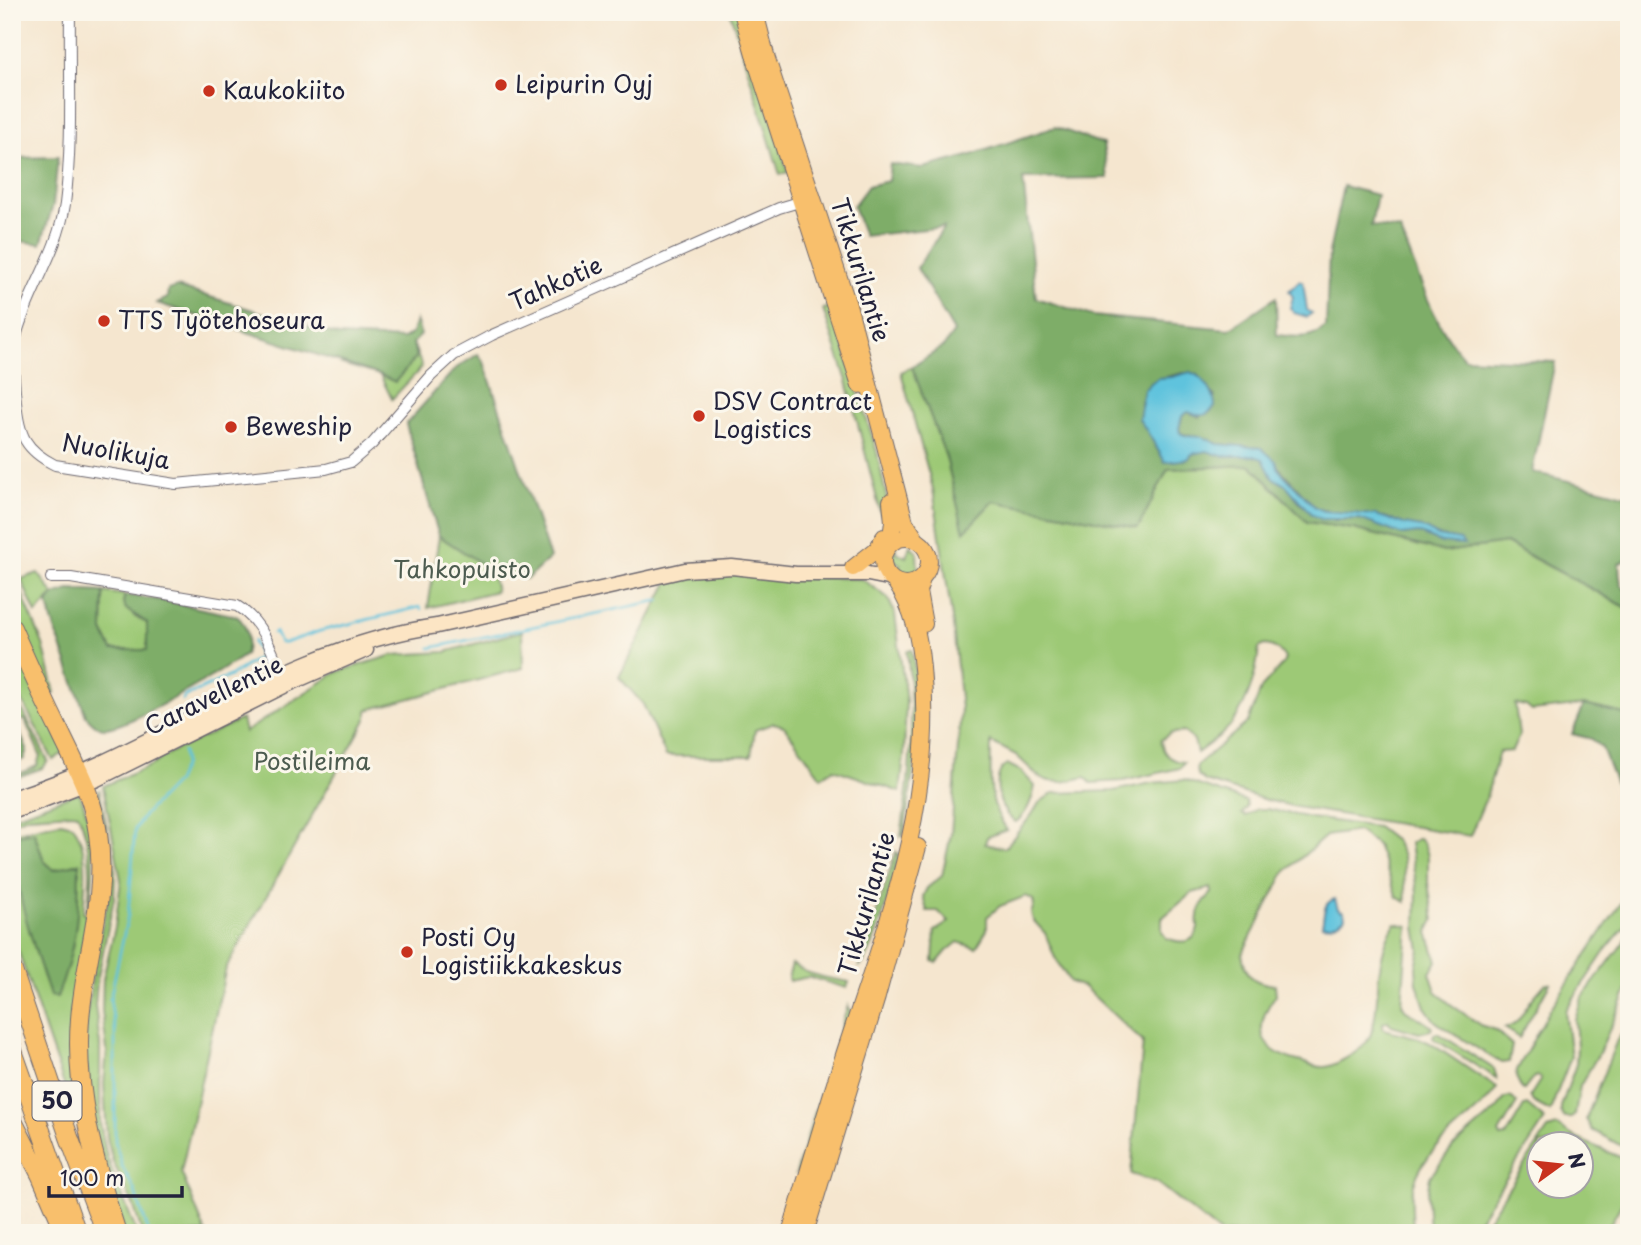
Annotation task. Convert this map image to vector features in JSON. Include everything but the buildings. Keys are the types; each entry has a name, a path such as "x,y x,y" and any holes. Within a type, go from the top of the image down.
{"highway":[{"path":"12,628 83,777 99,835 101,883 80,1021 82,1087 87,1129 117,1233"},
{"name":"50","path":"12,968 69,1137 105,1233"},
{"name":"50","path":"12,1048 77,1233"},
{"path":"12,1119 66,1233"}],"main road":[{"name":"Tikkurilantie","path":"742,12 859,340 905,522 918,541"},
{"name":"Tikkurilantie","path":"755,12 875,432 893,512 887,549"},
{"path":"853,568 877,549 893,512"},
{"path":"904,538 918,541 929,557 929,566 922,579 910,584 892,580 883,568 887,549 904,538"},
{"name":"Caravellentie","path":"820,575 874,562 887,549"},
{"name":"Caravellentie","path":"12,812 284,679 324,654 350,646 685,570 732,567 820,575 868,574 892,580"},
{"name":"Tikkurilantie","path":"805,1233 894,940 918,852 929,797 934,699 930,655 918,591 922,579"},
{"name":"Tikkurilantie","path":"790,1233 915,821 921,782 925,699 915,622 906,597 892,580"},
{"name":"Caravellentie","path":"12,798 83,777"}],"street":[{"name":"Nuolikuja","path":"70,12 69,141 64,206 50,257 18,332 12,365 18,421 29,447 55,465 176,484 326,469 351,462"},
{"name":"Tahkotie","path":"351,462 372,444 430,376 454,355 492,335 779,208 808,200"},
{"path":"51,578 71,578 237,606 253,618 284,679"}],"green space":[{"path":"730,12 739,12 788,172 780,175"},
{"path":"1055,127 1103,144 1108,178 1023,179 1036,298 1093,316 1229,329 1276,297 1277,335 1303,337 1326,327 1329,253 1343,186 1377,195 1371,226 1400,230 1434,313 1464,358 1555,362 1532,472 1629,496 1629,558 1619,564 1621,584 1629,592 1629,609 1506,543 1445,552 1353,529 1307,522 1251,465 1168,469 1138,528 993,501 964,532 946,457 912,367 944,346 954,332 917,268 944,227 864,236 853,206 868,186 888,181 890,164 923,168","holes":["1181,373 1197,374 1215,397 1200,417 1188,412 1182,416 1180,433 1218,444 1261,448 1315,507 1332,513 1385,517 1421,527 1438,536 1459,540 1442,543 1418,533 1403,535 1360,519 1334,520 1302,505 1287,486 1272,477 1263,459 1254,456 1222,456 1207,451 1192,454 1188,459 1165,462 1143,420 1142,399 1147,389 1158,379"]},
{"path":"58,157 53,205 41,244 12,240 12,158"},
{"path":"177,287 339,336 403,339 412,333 416,320 421,335 413,343 416,358 395,382 157,303 167,298 168,290"},
{"path":"831,307 877,452 889,510 885,515 881,515 847,381 823,309"},
{"path":"413,343 422,367 392,399 380,375 342,364"},
{"path":"478,354 484,362 550,558 527,579 491,570 439,536 406,424 455,369"},
{"path":"912,367 946,457 964,531 993,501 1138,528 1168,469 1251,465 1307,522 1353,529 1444,552 1505,543 1629,609 1629,715 1584,705 1532,711 1526,706 1515,704 1519,736 1512,751 1499,752 1486,798 1470,836 1296,807 1205,781 1198,775 1198,764 1248,722 1262,687 1283,664 1283,655 1268,645 1259,648 1244,705 1223,733 1197,753 1194,740 1184,732 1171,733 1161,740 1168,756 1184,762 1180,768 1123,781 1091,783 1085,777 1063,782 1049,781 1039,777 1016,755 991,742 993,799 1000,820 1007,830 987,837 985,844 1005,848 1039,803 1053,793 1113,791 1184,780 1246,801 1247,807 1242,814 1246,816 1257,809 1267,809 1377,827 1395,841 1403,856 1406,902 1397,897 1377,845 1358,831 1326,836 1285,872 1242,954 1251,977 1275,985 1276,995 1268,1007 1262,1027 1267,1044 1285,1057 1325,1067 1353,1054 1370,1037 1380,967 1387,941 1395,923 1408,926 1402,1004 1405,1009 1432,1027 1431,1030 1419,1033 1391,1025 1388,1021 1383,1023 1383,1029 1430,1043 1497,1088 1424,1163 1416,1177 1412,1194 1413,1233 1220,1233 1156,1182 1131,1174 1143,1042 1084,987 1070,982 1055,958 1045,933 1033,920 1033,900 1026,896 1000,906 987,917 987,930 976,948 958,942 937,963 933,961 935,931 949,922 938,911 927,911 923,896 927,888 942,876 951,834 961,709 953,625 933,489 901,372","holes":["1211,888 1212,893 1200,909 1194,937 1181,942 1166,938 1162,931 1162,918 1192,893"]},
{"name":"Tahkopuisto","path":"406,424 491,570 496,591 428,608 439,536"},
{"path":"910,545 917,552 918,573 900,577 893,572 901,565 889,559 896,548 896,552 906,557"},
{"path":"12,570 43,644 55,693 51,695 12,613"},
{"path":"38,573 54,595 36,614 21,579"},
{"path":"740,573 862,579 888,598 895,614 906,701 900,792 834,769 821,777 784,726 774,723 755,730 751,756 666,756 643,704 619,677 670,579 701,574"},
{"path":"69,590 104,592 103,631 112,650 147,650 147,623 126,609 123,602 125,595 237,616 247,634 245,655 153,710 116,726 99,727 86,716 48,603 54,595"},
{"path":"104,592 125,595 123,602 135,617 147,623 147,650 112,650 103,631"},
{"name":"Postileima","path":"522,631 523,668 367,710 367,718 226,968 181,1172 206,1233 142,1233 133,1204 113,1162 107,1138 104,1084 107,1050 102,1011 103,979 115,927 121,880 103,786 152,765 171,752 242,719 245,732 337,672 393,655 445,652"},
{"path":"12,640 65,752 53,760 12,687"},
{"path":"912,650 921,719 904,835 901,836 911,744 907,651"},
{"path":"12,697 24,713 48,761 43,768 12,779 37,766 40,755 25,720 12,719"},
{"path":"1584,705 1629,715 1629,809 1625,807 1602,748 1592,739 1572,734"},
{"path":"12,725 16,725 27,749 24,759 12,764"},
{"path":"1007,764 1021,771 1035,786 1028,806 1016,822 1005,811 998,794 998,777"},
{"path":"99,789 115,871 114,898 97,981 95,1005 100,1045 100,1124 107,1158 137,1233 123,1233 93,1126 85,1055 87,1014 95,958 109,897 108,846"},
{"path":"79,792 88,820 93,875 69,1042 77,1123 12,933 12,862 39,962 79,863 54,870 44,861 34,832 12,836 12,833 61,822 73,825 84,856 83,913 87,914 90,876 86,838 78,814 28,816 12,822 12,817"},
{"path":"34,832 44,861 54,870 79,863 75,931 57,997 50,996 38,959 25,917 13,855 12,836"},
{"path":"1419,838 1428,855 1428,883 1434,920 1428,932 1437,961 1430,973 1436,991 1480,1025 1495,1030 1512,1045 1509,1062 1501,1063 1443,1027 1425,1007 1417,983 1416,967 1420,950 1416,927 1417,892 1410,843"},
{"path":"896,852 899,856 883,915 871,948 860,966"},
{"path":"1629,891 1629,922 1607,948 1565,1011 1571,1057 1550,1111 1533,1102 1530,1096 1541,1079 1534,1077 1524,1090 1516,1077 1517,1070 1549,1011"},
{"path":"1629,935 1629,986 1599,1053 1580,1086 1575,1115 1564,1118 1561,1107 1576,1064 1575,1020 1582,998"},
{"path":"792,964 806,972 849,982 847,988 809,977 789,981"},
{"path":"1546,983 1550,983 1519,1038 1505,1028 1517,1022"},
{"path":"848,1005 851,1014 805,1168 796,1173"},
{"path":"1629,1016 1629,1150 1592,1130 1586,1119 1617,1040 1623,1033"},
{"path":"1438,1033 1494,1069 1497,1079 1433,1038 1434,1034"},
{"path":"1511,1097 1517,1103 1499,1133 1501,1137 1506,1136 1524,1106 1527,1105 1545,1120 1538,1130 1526,1130 1526,1149 1470,1233 1429,1233 1427,1195 1430,1177 1454,1146 1497,1109 1505,1098"},
{"path":"1557,1126 1563,1130 1547,1130"},
{"path":"1596,1147 1629,1161 1629,1191 1605,1233 1479,1233 1526,1162 1526,1200 1596,1200"}],"water":[{"path":"1300,280 1303,282 1307,310 1312,313 1307,317 1294,313 1290,308 1293,297 1289,291"},
{"path":"1190,372 1207,386 1215,407 1203,415 1188,412 1182,416 1180,433 1203,437 1218,444 1261,448 1276,461 1279,470 1315,507 1324,511 1376,515 1421,527 1438,536 1460,540 1464,545 1442,543 1418,533 1403,535 1360,519 1321,519 1312,515 1287,486 1272,477 1263,459 1254,456 1222,456 1207,451 1192,454 1188,459 1165,462 1139,419 1144,390 1158,378"},
{"path":"1335,899 1338,909 1344,912 1345,917 1334,924 1322,925 1326,906"}],"waterway":[{"path":"430,648 661,600"},
{"path":"273,633 275,632 280,643 285,643 320,631 420,607 421,609"},
{"path":"183,700 184,697 232,675 258,658 254,641"},
{"path":"149,1233 134,1189 122,1166 115,1141 115,1030 110,999 128,915 135,829 145,814 176,782 184,764 183,752"}],"place":[{"name":"Leipurin Oyj","path":"501,85"},
{"name":"Kaukokiito","path":"209,91"},
{"name":"TTS Työtehoseura","path":"104,321"},
{"name":"DSV Contract Logistics","path":"699,416"},
{"name":"Beweship","path":"231,427"},
{"name":"Posti Oy Logistiikkakeskus","path":"407,952"}]}
